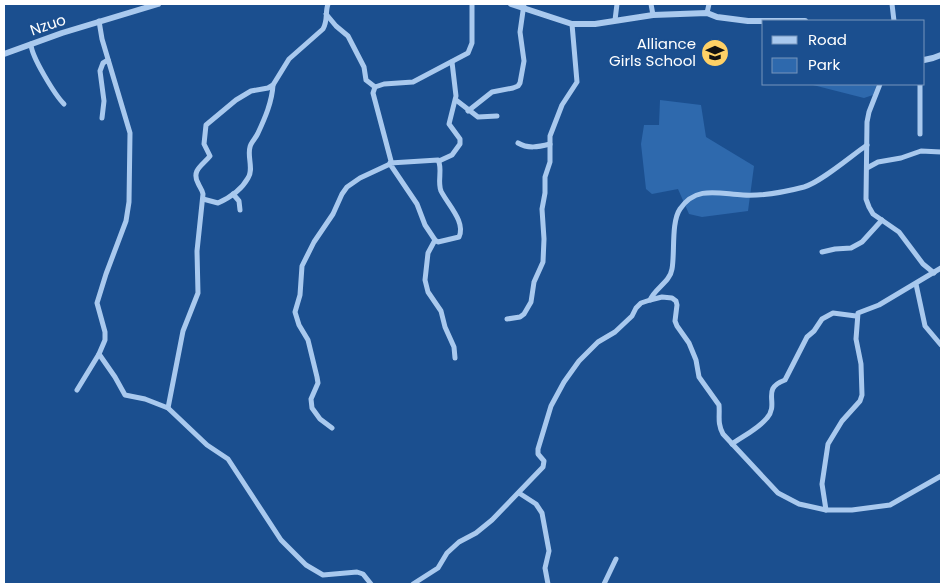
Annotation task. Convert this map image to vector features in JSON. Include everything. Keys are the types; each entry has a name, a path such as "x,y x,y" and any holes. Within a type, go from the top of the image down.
{"street":[{"name":"Nzuo","path":"4,54 154,4"},
{"path":"203,199 218,203 242,186 250,174 250,147 268,108 272,97 273,85 289,59 323,29 328,4"},
{"path":"375,87 384,84 412,82 468,53 470,49 472,4"},
{"path":"511,4 524,6 572,24 595,24 653,15 707,13 717,17 762,21"},
{"path":"615,20 617,4"},
{"path":"651,4 653,15"},
{"path":"707,13 709,4"},
{"path":"892,4 894,20"},
{"path":"468,110 492,92 513,88 520,83 524,61 520,32 524,6"},
{"path":"326,14 348,36 364,67 366,80 375,87"},
{"path":"77,390 99,354 105,340 105,332 99,312 99,294 126,221 130,202 130,133 108,60 99,21"},
{"path":"507,319 520,317 524,314 531,302 534,282 543,262 542,209 545,193 544,177 550,162 551,131 562,105 577,82 572,24"},
{"path":"30,44 37,63 64,104"},
{"path":"925,60 941,54"},
{"path":"102,118 104,101 100,71 103,63 108,60"},
{"path":"332,428 320,419 312,408 312,399 318,383 317,377 308,340 295,312 300,296 302,266 347,187 360,178 390,164 434,159 439,161 452,155 460,144 460,139 449,124 456,100 452,62"},
{"path":"168,408 183,331 198,293 197,251 203,192 197,182 196,174 198,168 210,156 204,144 206,125 250,91 268,88 273,85"},
{"path":"880,85 867,122 866,199 868,207 874,214 899,232 923,264 934,273"},
{"path":"920,85 920,134"},
{"path":"375,87 373,93 390,164 416,204 425,225 438,242 458,238 461,231 455,212 447,203 439,186 439,161"},
{"path":"456,100 478,117 497,116"},
{"path":"518,143 532,147 550,144"},
{"path":"650,300 655,290 669,277 672,271 672,248 677,215 685,203 705,193 764,195 804,187 868,145"},
{"path":"867,168 878,162 902,158 921,151 941,152"},
{"path":"233,194 239,201 240,210"},
{"path":"822,252 851,248 862,242 882,220"},
{"path":"436,240 428,253 425,280 428,292 442,311 445,327 454,347 455,358"},
{"path":"732,444 767,419 771,412 771,392 773,388 776,384 786,380 807,336 814,331 822,319 833,313 856,316 879,305 941,268"},
{"path":"916,284 924,326 941,345"},
{"path":"413,584 438,568 447,553 459,542 476,533 492,520 543,467 544,462 538,454 538,449 551,406 564,382 579,361 598,342 615,332 632,316 641,303 662,297 672,298 676,301 676,321 689,343 696,360 699,377 719,405 719,427 732,444 778,493 799,504 826,510 842,511 890,505 941,476"},
{"path":"826,510 822,484 828,444 842,421 860,401 862,395 861,364 856,338 858,331 856,316"},
{"path":"99,354 115,376 125,395 145,399 168,408 207,445 228,459 281,540 306,565 323,575 357,572 363,574 371,584"},
{"path":"518,492 536,504 542,513 549,552 545,568 548,584"},
{"path":"604,584 616,559"}],"green space":[{"path":"813,85 877,85 873,95 864,98"},
{"path":"660,100 701,105 706,137 754,166 748,211 702,217 689,214 678,189 652,194 646,189 641,144 644,125 659,125"}],"place":[{"name":"Alliance Girls School","path":"715,53"}]}
